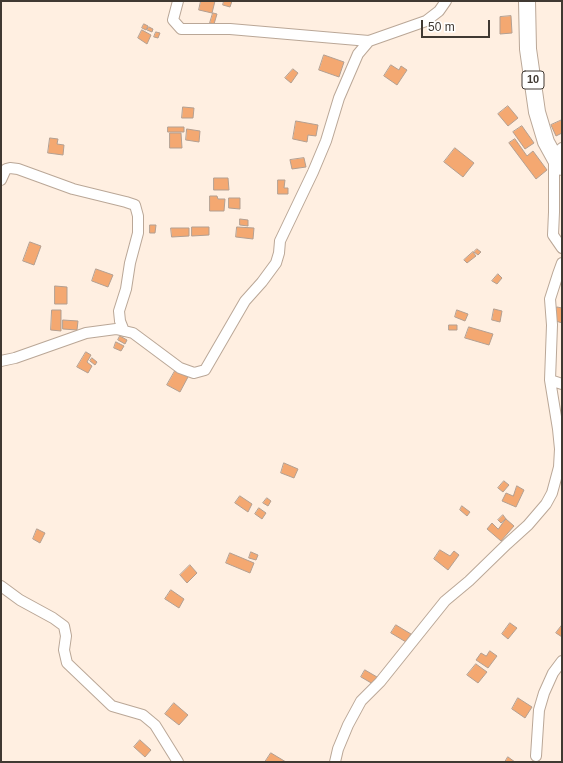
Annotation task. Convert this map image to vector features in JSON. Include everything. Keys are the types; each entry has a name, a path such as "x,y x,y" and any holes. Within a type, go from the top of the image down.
{"main road":[{"name":"10","path":"527,1 528,49 537,112 546,142 559,157"}],"street":[{"path":"178,1 173,20 181,29 230,29 369,41 426,21 439,11 446,1"},
{"path":"1,361 15,358 86,333 116,330 133,333 180,368 194,373 205,370 245,301 276,263 280,241 326,140 339,98 358,54 369,41"},
{"path":"559,157 553,235 562,248"},
{"path":"1,180 6,169 18,169 73,189 135,205 138,216 138,233 130,263 126,290 119,311 120,320 124,331"},
{"path":"335,762 338,748 361,701 380,682 445,601 469,581 528,525 546,504 552,493 559,467 560,450 550,380 552,326 550,299 562,263"},
{"path":"550,380 562,384"},
{"path":"1,586 20,600 53,618 64,626 66,636 64,650 67,663 112,706 143,715 155,725 178,762"},
{"path":"536,756 540,710 544,693 553,673 562,660"}],"building":[{"path":"201,1 215,1 212,13 199,10"},
{"path":"224,1 232,1 230,7 223,5"},
{"path":"213,13 217,14 214,24 210,23"},
{"path":"511,16 512,33 500,34 500,17"},
{"path":"144,24 148,26 146,30 142,28"},
{"path":"149,27 153,29 152,32 147,30"},
{"path":"142,30 151,35 147,44 138,38"},
{"path":"156,32 160,33 158,38 154,37"},
{"path":"324,55 344,62 339,77 319,70"},
{"path":"391,65 399,70 401,66 407,70 397,85 384,76"},
{"path":"293,69 298,73 291,83 285,78"},
{"path":"508,106 518,118 508,126 498,114"},
{"path":"183,107 194,108 193,118 182,118"},
{"path":"562,120 562,133 556,136 551,125"},
{"path":"296,121 318,125 316,136 308,135 307,142 293,139"},
{"path":"522,126 534,143 525,149 513,132"},
{"path":"168,127 184,127 184,132 168,132"},
{"path":"187,129 200,131 199,142 186,140"},
{"path":"170,133 181,133 182,148 170,148"},
{"path":"50,138 58,139 57,144 64,145 63,155 48,153"},
{"path":"515,139 527,156 533,151 547,170 536,179 509,143"},
{"path":"455,148 474,163 463,177 444,162"},
{"path":"304,158 306,167 292,169 290,160"},
{"path":"214,178 228,178 229,190 214,190"},
{"path":"278,180 285,180 284,188 288,188 288,194 278,194"},
{"path":"210,196 217,196 218,199 225,199 224,211 210,211"},
{"path":"229,198 240,198 240,209 229,208"},
{"path":"240,219 248,220 248,226 240,225"},
{"path":"150,225 156,225 155,233 150,233"},
{"path":"192,227 209,227 209,235 192,236"},
{"path":"237,227 254,228 253,239 236,237"},
{"path":"171,228 189,228 189,236 172,237"},
{"path":"30,242 41,246 34,265 23,261"},
{"path":"477,249 481,252 478,255 474,252"},
{"path":"473,252 476,256 467,263 464,260"},
{"path":"96,269 113,275 108,287 92,281"},
{"path":"498,274 502,278 497,284 492,281"},
{"path":"55,286 67,287 67,304 55,304"},
{"path":"557,307 562,308 562,323 553,320"},
{"path":"494,309 502,311 500,322 492,320"},
{"path":"52,310 61,310 61,331 51,330"},
{"path":"457,310 468,314 465,321 455,317"},
{"path":"63,320 78,321 77,330 63,329"},
{"path":"449,325 457,325 457,330 449,330"},
{"path":"469,327 493,334 489,345 465,338"},
{"path":"120,336 127,340 125,344 118,340"},
{"path":"116,342 124,346 121,351 114,348"},
{"path":"86,352 91,355 87,362 92,366 88,373 77,367"},
{"path":"92,358 97,362 95,365 90,361"},
{"path":"175,371 188,377 180,392 167,385"},
{"path":"284,463 298,469 294,478 281,473"},
{"path":"504,481 509,485 503,492 498,488"},
{"path":"517,486 524,490 516,507 502,501 506,493 513,496"},
{"path":"240,496 252,504 248,512 235,503"},
{"path":"267,498 271,501 268,506 263,503"},
{"path":"462,506 470,512 467,516 460,510"},
{"path":"259,508 266,513 262,519 255,514"},
{"path":"503,515 506,519 501,523 498,520"},
{"path":"506,519 514,526 501,541 487,529 492,523 498,529"},
{"path":"37,529 45,533 40,543 33,539"},
{"path":"440,550 450,556 454,551 459,555 448,570 434,559"},
{"path":"251,552 258,555 256,560 249,558"},
{"path":"230,553 254,563 250,573 226,563"},
{"path":"190,565 197,573 187,583 180,575"},
{"path":"171,590 184,599 179,608 165,599"},
{"path":"510,623 517,628 508,639 502,634"},
{"path":"396,625 411,634 406,642 391,633"},
{"path":"562,625 562,637 556,633"},
{"path":"490,651 497,656 488,668 476,660 481,653 486,656"},
{"path":"476,664 487,672 478,683 467,675"},
{"path":"365,670 377,677 373,684 361,677"},
{"path":"518,698 532,707 525,718 512,709"},
{"path":"174,703 188,715 179,725 165,714"},
{"path":"140,740 151,750 145,757 134,747"},
{"path":"271,753 286,762 265,762"},
{"path":"508,757 515,762 505,762"}]}
